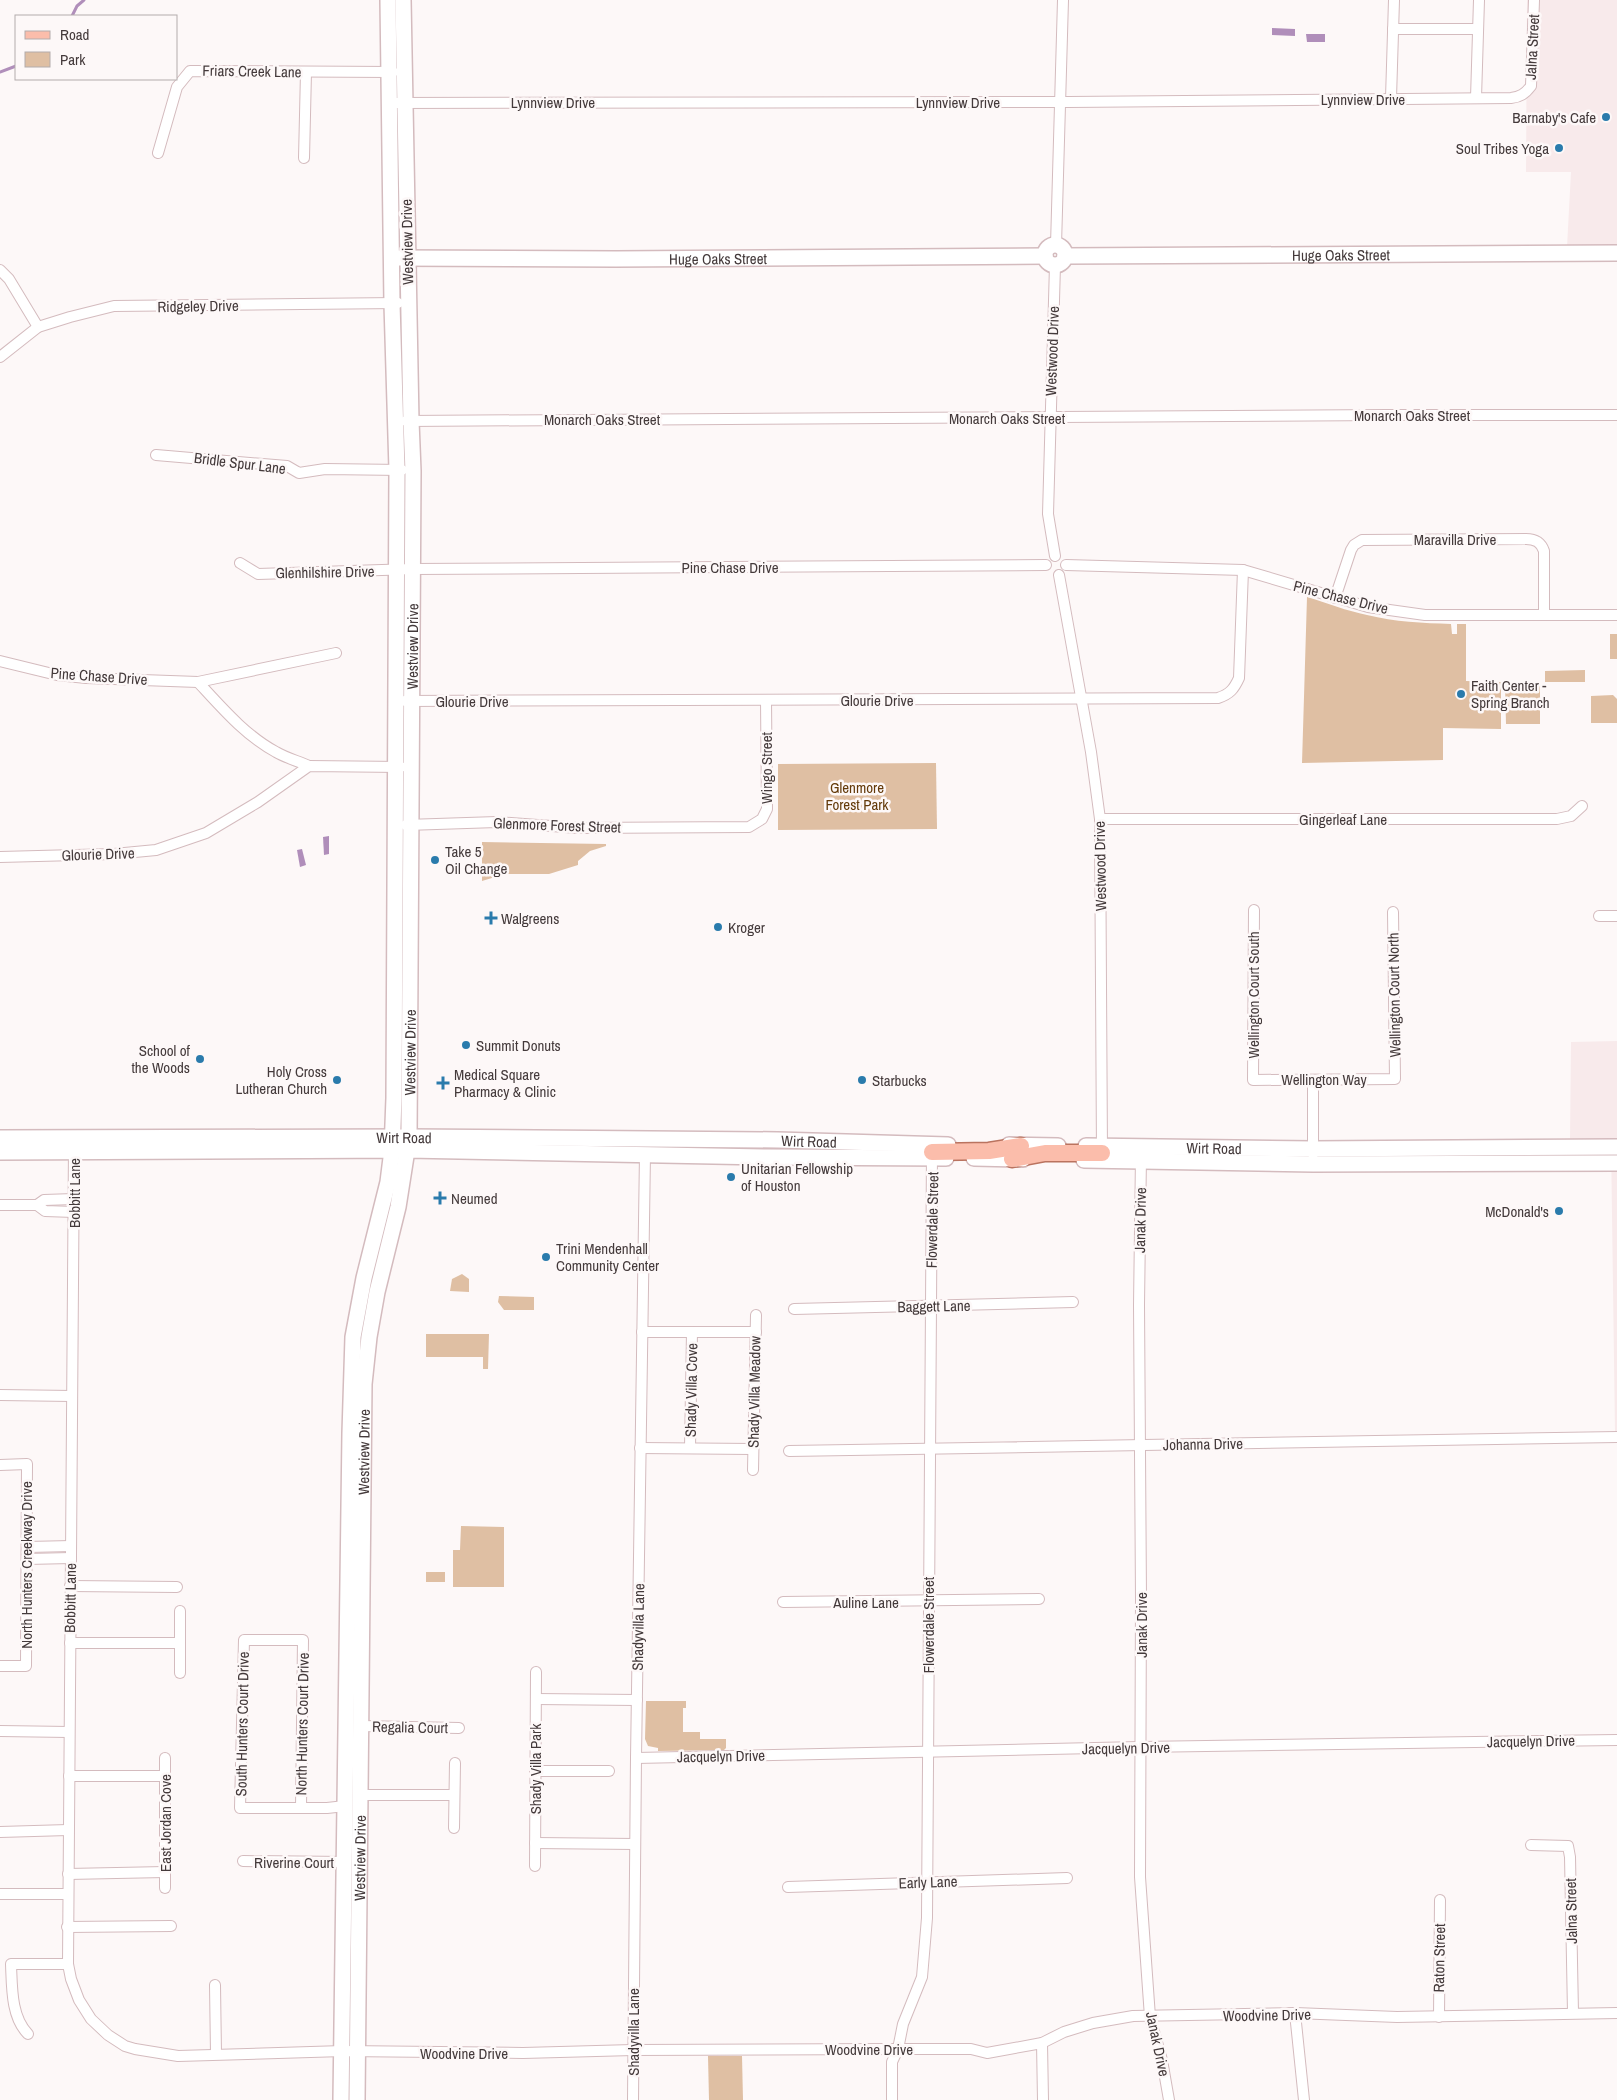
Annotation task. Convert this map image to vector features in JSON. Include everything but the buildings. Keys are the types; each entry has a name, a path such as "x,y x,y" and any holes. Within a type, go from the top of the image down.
{"main road":[{"name":"Westview Drive","path":"357,2100 358,2052 352,1884 346,1862 346,1806 354,1701 356,1522 353,1337 398,1206 409,1143 414,471 404,421 392,304 388,0"},
{"name":"Westview Drive","path":"356,1522 364,1384 369,1338 370,1291 388,1182 392,1144 397,702 397,470 404,421 408,303 403,0"},
{"name":"Huge Oaks Street","path":"391,258 616,259 1617,253"},
{"name":"Wirt Road","path":"0,1138 74,1146"},
{"name":"Wirt Road","path":"0,1152 74,1146 778,1140 932,1151"},
{"name":"Wirt Road","path":"409,1143 645,1154 932,1151"},
{"name":"Wirt Road","path":"1314,1157 1506,1148 1617,1147"},
{"path":"1506,1148 1506,1164"},
{"path":"932,1151 1102,1153"},
{"name":"Wirt Road","path":"1102,1153 1314,1157 1506,1164 1617,1164"},
{"path":"353,1337 369,1338"},
{"name":"Westview Drive","path":"342,2100 352,1884 361,1795 362,1726 354,1701"}],"street":[{"name":"Westwood Drive","path":"1055,556 1048,514 1063,0"},
{"path":"1391,98 1394,0"},
{"path":"1476,98 1479,0"},
{"name":"Jalna Street","path":"1526,93 1531,86 1532,77 1534,0"},
{"path":"1393,29 1478,29"},
{"name":"Friars Creek Lane","path":"158,153 178,87 190,70 404,72"},
{"path":"304,158 306,72"},
{"name":"Lynnview Drive","path":"389,103 1060,102 1511,98 1526,93"},
{"path":"0,270 14,286 38,327"},
{"name":"Ridgeley Drive","path":"0,357 38,327 114,306 408,303"},
{"name":"Monarch Oaks Street","path":"404,421 1617,415"},
{"name":"Bridle Spur Lane","path":"156,455 287,466 299,473 325,469 414,471"},
{"name":"Maravilla Drive","path":"1335,598 1351,550 1354,545 1362,540 1526,538 1536,540 1544,551 1544,615"},
{"path":"1055,556 1063,558 1066,565 1065,571 1059,575 1048,572 1046,565 1049,558 1055,556"},
{"name":"Glenhilshire Drive","path":"240,563 258,574 413,569"},
{"name":"Pine Chase Drive","path":"413,569 1046,565"},
{"name":"Pine Chase Drive","path":"1066,565 1243,570 1368,607 1425,615 1617,615"},
{"name":"Glourie Drive","path":"397,702 1204,700 1227,695 1234,688 1239,678 1243,570"},
{"name":"Westwood Drive","path":"1059,575 1091,752 1100,819 1102,1153"},
{"name":"Pine Chase Drive","path":"0,662 56,675 86,678 198,682 336,653"},
{"path":"198,682 227,714 251,734 276,752 309,766 413,767"},
{"name":"Wingo Street","path":"749,827 762,819 767,809 766,700"},
{"name":"Glourie Drive","path":"0,857 114,854 156,850 206,833 258,802 309,766"},
{"name":"Gingerleaf Lane","path":"1100,819 1558,819 1571,816 1582,806"},
{"name":"Glenmore Forest Street","path":"396,826 497,822 578,828 749,827"},
{"name":"Wellington Court South","path":"1253,1080 1254,910"},
{"name":"Wellington Court North","path":"1393,912 1395,1079"},
{"path":"1599,916 1617,916"},
{"name":"Wellington Way","path":"1253,1080 1395,1079"},
{"path":"1313,1080 1314,1157"},
{"name":"Bobbitt Lane","path":"74,1146 68,1964 74,1989 84,2010 98,2027 116,2041"},
{"name":"Flowerdale Street","path":"892,2100 892,2062 898,2049 902,2024 922,1977 927,1918 932,1151"},
{"name":"Shadyvilla Lane","path":"633,2100 645,1154"},
{"name":"Janak Drive","path":"1141,1155 1138,1305 1140,1446 1140,1877 1150,2017 1162,2060 1169,2100"},
{"path":"37,1205 44,1200 74,1199"},
{"path":"0,1205 37,1205 46,1211 74,1212"},
{"name":"Baggett Lane","path":"794,1310 1073,1302"},
{"name":"Shady Villa Meadow","path":"753,1470 756,1315"},
{"path":"642,1332 756,1332"},
{"name":"Shady Villa Cove","path":"690,1448 692,1332"},
{"path":"0,1395 72,1396"},
{"name":"Johanna Drive","path":"789,1451 1617,1437"},
{"path":"640,1448 753,1449"},
{"name":"North Hunters Creekway Drive","path":"0,1465 27,1464 28,1547 26,1666 0,1666"},
{"path":"28,1547 71,1546"},
{"path":"27,1559 71,1558"},
{"path":"70,1586 178,1587"},
{"name":"Auline Lane","path":"783,1602 928,1602 1039,1599"},
{"path":"180,1611 180,1673"},
{"name":"South Hunters Court Drive","path":"301,1808 240,1808 244,1640 303,1640"},
{"name":"North Hunters Court Drive","path":"301,1808 303,1640"},
{"path":"70,1643 180,1643"},
{"name":"Shady Villa Park","path":"535,1866 536,1672"},
{"path":"536,1699 637,1700"},
{"name":"Regalia Court","path":"362,1726 459,1728"},
{"path":"0,1731 69,1732"},
{"name":"Jacquelyn Drive","path":"636,1758 1140,1747 1617,1740"},
{"name":"East Jordan Cove","path":"165,1758 165,1888"},
{"path":"454,1828 455,1763"},
{"path":"535,1771 610,1771"},
{"path":"69,1776 165,1776"},
{"path":"361,1795 454,1795"},
{"path":"301,1808 346,1806"},
{"path":"0,1832 68,1830"},
{"path":"535,1842 635,1844"},
{"name":"Jalna Street","path":"1531,1845 1568,1846 1570,1857 1573,2013"},
{"name":"Riverine Court","path":"243,1861 346,1862"},
{"path":"68,1874 165,1872"},
{"name":"Early Lane","path":"788,1887 1067,1878"},
{"path":"0,1894 68,1894"},
{"name":"Raton Street","path":"1439,2017 1440,1900"},
{"path":"67,1927 170,1926"},
{"path":"28,2034 22,2029 16,2011 11,1964 68,1964"},
{"path":"215,1985 216,2054"},
{"name":"Woodvine Drive","path":"116,2041 134,2049 155,2054 178,2056 343,2051 523,2053 633,2050 971,2049 987,2053 1042,2043 1064,2032 1093,2023 1133,2016 1295,2014 1439,2017 1617,2013"},
{"path":"1295,2014 1304,2100"},
{"path":"1042,2043 1043,2100"}],"shaded area":[{"path":"1527,0 1617,0 1617,247 1567,247 1571,172 1526,172"},
{"path":"1272,28 1295,29 1295,36 1272,35"},
{"path":"1306,34 1325,34 1325,42 1307,42"},
{"path":"329,836 329,854 324,855 323,837"},
{"path":"302,849 306,865 300,867 297,850"},
{"path":"1617,1041 1617,1432 1615,1432 1611,1142 1570,1140 1571,1042"}],"green space":[{"path":"1307,597 1352,611 1388,619 1451,624 1452,634 1457,634 1457,624 1466,624 1466,681 1501,682 1501,729 1443,728 1443,760 1302,763"},
{"path":"1610,634 1617,634 1617,659 1610,659"},
{"path":"1585,670 1585,682 1545,682 1545,671"},
{"path":"1538,684 1540,686 1540,724 1506,724 1505,685"},
{"path":"1613,695 1617,699 1617,723 1591,723 1591,696"},
{"name":"Glenmore Forest Park","path":"936,763 937,829 778,830 778,764"},
{"path":"482,842 606,844 606,846 590,851 578,861 578,865 549,874 505,874 482,881"},
{"path":"462,1274 469,1279 469,1292 450,1291 452,1279"},
{"path":"499,1296 534,1297 534,1310 504,1310 498,1302"},
{"path":"426,1334 489,1334 488,1369 483,1369 483,1357 426,1357"},
{"path":"461,1526 504,1527 504,1587 453,1587 453,1550 460,1550"},
{"path":"426,1572 445,1572 445,1582 426,1582"},
{"path":"646,1701 686,1701 686,1708 683,1708 683,1732 700,1732 700,1739 726,1739 726,1748 724,1750 658,1751 658,1748 648,1746 645,1739"},
{"path":"708,2056 742,2056 743,2100 709,2100"}],"waterway":[{"path":"72,15 77,6 84,0"},
{"path":"0,72 15,66"}],"place":[{"name":"Barnaby's Cafe","path":"1606,117"},
{"name":"Soul Tribes Yoga","path":"1559,148"},
{"name":"Faith Center - Spring Branch","path":"1461,694"},
{"name":"Take 5 Oil Change","path":"435,860"},
{"name":"Walgreens","path":"491,918"},
{"name":"Kroger","path":"718,927"},
{"name":"Summit Donuts","path":"466,1045"},
{"name":"School of the Woods","path":"200,1059"},
{"name":"Holy Cross Lutheran Church","path":"337,1080"},
{"name":"Starbucks","path":"862,1080"},
{"name":"Medical Square Pharmacy & Clinic","path":"443,1083"},
{"name":"Unitarian Fellowship of Houston","path":"731,1177"},
{"name":"Neumed","path":"440,1198"},
{"name":"McDonald's","path":"1559,1211"},
{"name":"Trini Mendenhall Community Center","path":"546,1257"}]}
